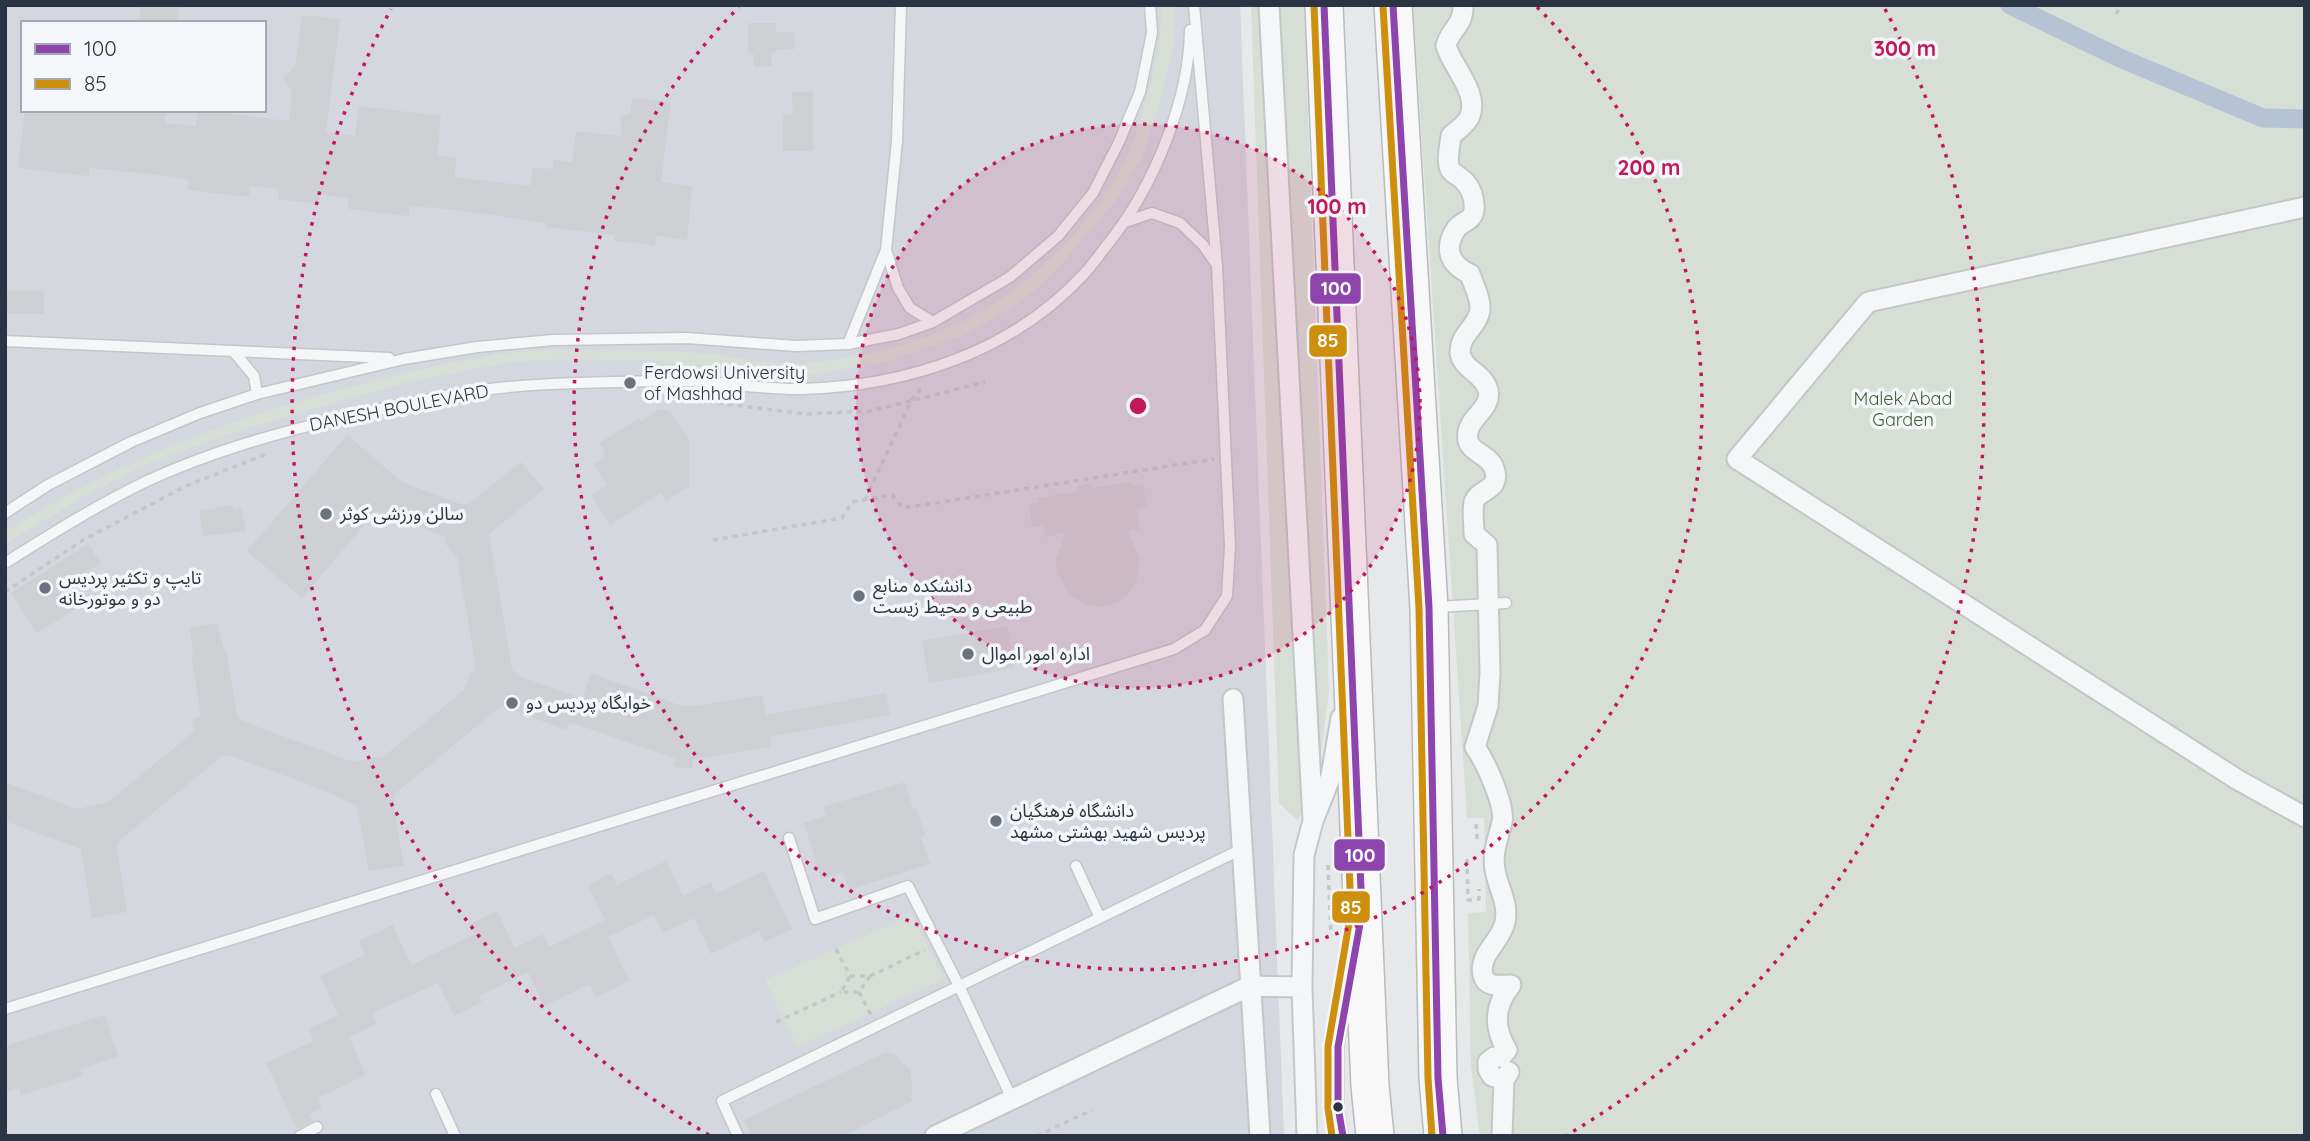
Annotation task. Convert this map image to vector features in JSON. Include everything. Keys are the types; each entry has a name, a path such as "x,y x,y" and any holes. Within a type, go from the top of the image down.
{"highway":[{"path":"1324,5 1362,913 1374,1136"},
{"path":"1393,5 1429,608 1438,1078 1443,1136"}],"street":[{"path":"1269,5 1313,821"},
{"path":"1463,5 1464,15 1446,46 1469,95 1471,108 1470,116 1451,136 1449,158 1450,168 1471,190 1474,211 1471,218 1457,228 1451,250 1452,262 1457,268 1470,274 1480,303 1480,312 1460,346 1460,357 1467,367 1483,380 1488,390 1484,410 1474,419 1468,432 1469,445 1487,458 1494,468 1495,478 1492,488 1477,497 1474,503 1474,534 1487,545 1498,604 1488,706 1475,747 1486,762 1503,820 1493,853 1506,910 1501,934 1486,953 1482,971 1484,980 1491,985 1511,985 1503,994 1496,1016 1501,1040 1507,1049 1501,1057 1494,1057 1488,1062 1492,1076 1506,1076 1502,1136"},
{"path":"2305,207 1868,302 1737,459 2238,780 2305,817"},
{"path":"1307,1136 1302,987 1304,855 1313,821 1331,776 1351,658"},
{"path":"1233,699 1260,1136"},
{"path":"934,1136 1250,986 1302,987"},
{"path":"1438,1078 1460,1136"}],"lane":[{"path":"848,344 886,250 897,141 901,5"},
{"path":"5,513 48,485 131,442 200,413 257,394 404,359 477,347 553,340 687,338 796,346 848,344 899,334 933,322 1010,277 1058,236 1093,193 1140,92 1152,33 1150,5"},
{"path":"5,1009 1174,649 1205,630 1227,596 1230,546 1217,265 1192,5"},
{"name":"DANESH BOULEVARD","path":"5,563 67,523 147,481 214,453 283,432 410,402 484,390 557,383 689,381 798,389 855,386 911,376 975,353 1033,318 1084,274 1125,222 1154,170 1175,114 1190,50 1192,5"},
{"path":"1125,222 1152,213 1180,223 1203,245 1217,265"},
{"path":"886,250 898,288 910,308 933,322"},
{"path":"5,341 404,359"},
{"path":"234,352 254,376 257,394"},
{"path":"1429,608 1498,604"},
{"path":"789,838 815,919 908,886 1012,1099"},
{"path":"738,1136 722,1101 1242,849"},
{"path":"1076,866 1100,918"},
{"path":"1342,1136 1338,1107 1338,1047 1362,913"},
{"path":"436,1094 454,1136"},
{"path":"300,1136 317,1128"}],"path":[{"path":"2116,15 2121,5"},
{"path":"865,500 911,401 940,365"},
{"path":"666,396 805,414 871,411 985,382"},
{"path":"5,592 83,540 186,486 271,452"},
{"path":"713,540 842,518 852,502 892,495 904,508 1226,457"},
{"path":"1328,865 1331,934"},
{"path":"849,976 870,976 937,944"},
{"path":"836,949 849,976"},
{"path":"841,992 849,976"},
{"path":"859,992 870,976"},
{"path":"776,1022 841,992 859,992"},
{"path":"859,992 876,1026"},
{"path":"1037,1136 1092,1110"}],"shaded area":[{"name":"Ferdowsi University of Mashhad","path":"5,5 1240,5 1284,1136 5,1136"}],"green space":[{"path":"1161,5 1173,5 1173,48 1161,99 1142,157 1118,198 1058,268 1036,289 1014,306 964,335 885,362 810,375 648,361 570,359 510,362 408,382 237,431 184,450 137,469 83,497 5,544 5,532 44,508 166,448 251,416 407,372 476,358 544,349 679,352 802,363 878,351 951,327 1003,298 1052,258 1094,211 1111,186 1131,148 1148,95 1159,44"},
{"path":"1251,5 1304,5 1329,691 1320,759 1298,821 1279,803"},
{"name":"Malek Abad Garden","path":"1413,5 2305,5 2305,1136 1480,1136 1471,1066 1468,913 1486,912 1484,818 1467,818"},
{"path":"912,915 944,979 797,1047 765,980"}],"building":[{"path":"141,5 179,5 177,21 139,21"},
{"path":"302,15 340,19 326,132 355,136 359,106 441,116 437,155 457,158 454,177 530,186 533,167 553,169 554,160 572,162 576,131 622,136 620,115 630,114 633,98 671,102 661,182 692,186 687,240 656,236 655,245 614,241 614,235 546,227 546,223 449,209 410,206 409,216 348,209 349,198 320,195 319,204 278,199 279,189 250,186 249,197 188,190 189,180 168,176 90,168 89,176 18,168 25,112 167,112 165,123 196,126 197,112 289,121 292,91 283,78 295,67"},
{"path":"748,23 776,23 776,32 794,32 795,49 776,50 776,53 771,53 772,66 754,67 753,53 748,53"},
{"path":"813,91 813,151 783,151 783,115 793,114 792,92"},
{"path":"5,290 44,291 44,314 5,314"},
{"path":"659,409 671,412 689,440 689,486 666,501 661,493 610,525 591,495 607,485 594,464 605,458 605,452 599,443"},
{"path":"347,435 402,482 463,505 470,503 521,462 544,489 489,534 512,669 517,675 582,699 591,673 682,706 762,695 766,715 886,693 890,715 770,737 771,747 693,759 692,768 674,767 675,758 569,722 567,730 501,706 396,793 393,801 404,866 369,871 357,806 323,790 229,755 222,756 120,840 117,847 127,912 92,918 81,849 5,821 5,782 77,809 108,802 196,730 192,726 195,718 201,717 191,656 190,628 217,623 226,650 237,715 242,721 353,762 383,757 464,690 471,672 476,670 457,557 444,542 447,537 376,511 302,598 247,551"},
{"path":"1132,481 1133,486 1143,484 1147,507 1137,509 1140,529 1128,531 1140,559 1136,583 1117,603 1101,607 1087,605 1070,595 1057,573 1056,559 1066,533 1045,537 1043,526 1032,527 1029,504 1039,502 1038,498 1078,491 1077,486 1092,483 1093,488"},
{"path":"233,505 233,509 241,508 246,531 203,536 199,511"},
{"name":"تایپ و تکثیر پردیس دو و موتورخانه","path":"88,544 101,563 69,584 82,605 37,633 11,593"},
{"name":"اداره امور اموال","path":"1007,626 1014,668 929,683 922,641"},
{"path":"905,782 913,809 917,808 925,836 921,837 930,864 849,890 843,872 821,879 804,823 826,816 823,807"},
{"path":"666,861 683,896 711,882 716,894 764,871 792,929 765,942 759,931 711,954 694,918 663,933 654,915 608,937 629,981 596,997 590,984 544,1006 528,972 479,996 482,1002 454,1016 438,983 372,1013 377,1024 349,1037 366,1075 318,1098 322,1108 309,1114 313,1121 297,1129 266,1063 314,1041 309,1029 338,1015 320,976 365,955 359,941 393,925 411,965 475,934 470,924 497,911 515,948 543,934 549,947 605,920 588,885 611,873 617,885"},
{"path":"105,1015 118,1056 80,1069 83,1076 21,1095 19,1088 5,1092 5,1046"},
{"path":"886,1052 899,1056 898,1059 910,1069 912,1101 844,1136 751,1136 744,1120"}],"waterway":[{"path":"2010,5 2120,58 2263,118 2305,119"}],"transit line":[{"name":"85","path":"1314,5 1351,912 1328,1046 1328,1108 1332,1136"},
{"name":"100","path":"1324,5 1362,913 1338,1047 1338,1107 1343,1136"},
{"name":"100","path":"1393,5 1429,608 1438,1078 1443,1136"},
{"name":"85","path":"1383,6 1419,608 1428,1078 1432,1136"}],"place":[{"name":"Ferdowsi University of Mashhad","path":"630,383"},
{"name":"سالن ورزشی کوثر","path":"326,514"},
{"name":"تایپ و تکثیر پردیس دو و موتورخانه","path":"45,588"},
{"name":"دانشکده منابع طبیعی و محیط زیست","path":"859,596"},
{"name":"اداره امور اموال","path":"968,654"},
{"name":"خوابگاه پردیس دو","path":"512,703"},
{"name":"دانشگاه فرهنگیان پردیس شهید بهشتی مشهد","path":"996,821"}]}
